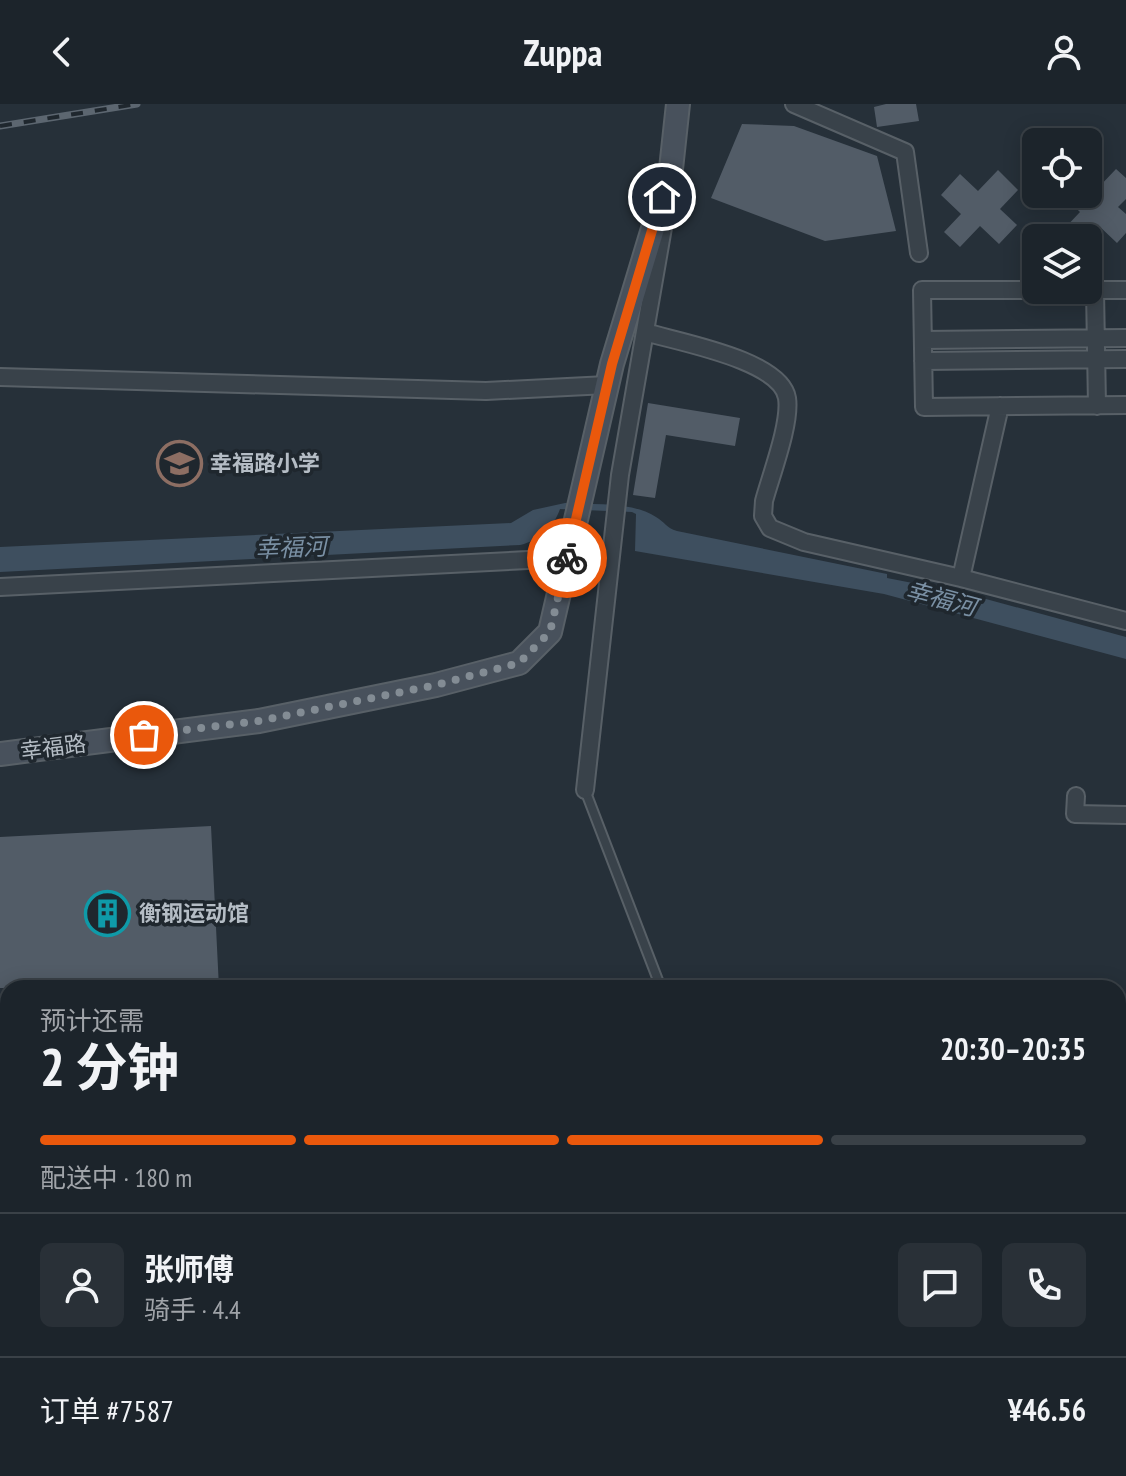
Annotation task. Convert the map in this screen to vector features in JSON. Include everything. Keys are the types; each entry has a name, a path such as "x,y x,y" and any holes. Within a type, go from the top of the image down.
{"street":[{"name":"幸福路","path":"0,754 259,721 436,685 519,663 550,632 607,385 671,169 678,104"},
{"path":"794,104 905,152 919,253"},
{"path":"585,790 620,475 671,169"},
{"path":"1022,290 922,290 924,407 1126,405"},
{"path":"1102,290 1126,290"},
{"path":"1095,304 1097,406"},
{"path":"645,332 762,367 779,380 787,397 764,501 763,516 770,528 804,542 961,578 1126,621"},
{"path":"923,340 1126,338"},
{"path":"923,361 1126,359"},
{"path":"0,377 486,391 607,385"},
{"path":"961,578 1000,406"},
{"path":"0,587 567,558"},
{"path":"1076,796 1075,814 1126,815"}],"lane":[{"path":"585,790 658,980"}],"water":[{"name":"幸福河","path":"565,503 635,508 677,531 887,574 887,578 964,593 1126,637 1126,659 884,594 635,551 636,514 632,512 560,509 554,522 544,532 520,545 0,572 0,547 511,523 533,510"}],"building":[{"path":"916,104 919,121 877,127 874,107"},
{"path":"742,124 794,126 877,156 896,231 825,241 711,198"},
{"path":"1116,169 1126,178 1126,199 1118,207 1126,214 1126,233 1117,243 1102,229 1102,224 1069,224 1080,212 1076,208 1102,208 1102,184"},
{"path":"998,170 1018,190 1000,209 1017,225 999,244 980,226 960,247 944,232 961,214 941,195 960,174 978,191"},
{"path":"648,403 740,418 735,446 666,435 655,498 633,495"},
{"name":"衡钢运动馆","path":"211,826 219,980 0,980 0,837"}],"railway":[{"path":"0,126 137,104"}],"way so far":[{"path":"144,735 259,721 436,685 519,663 550,632 567,558"}],"place":[{"name":"幸福路小学","path":"179,463"},
{"name":"衡钢运动馆","path":"108,913"}],"route":[{"path":"567,558 612,364 662,197"}]}
